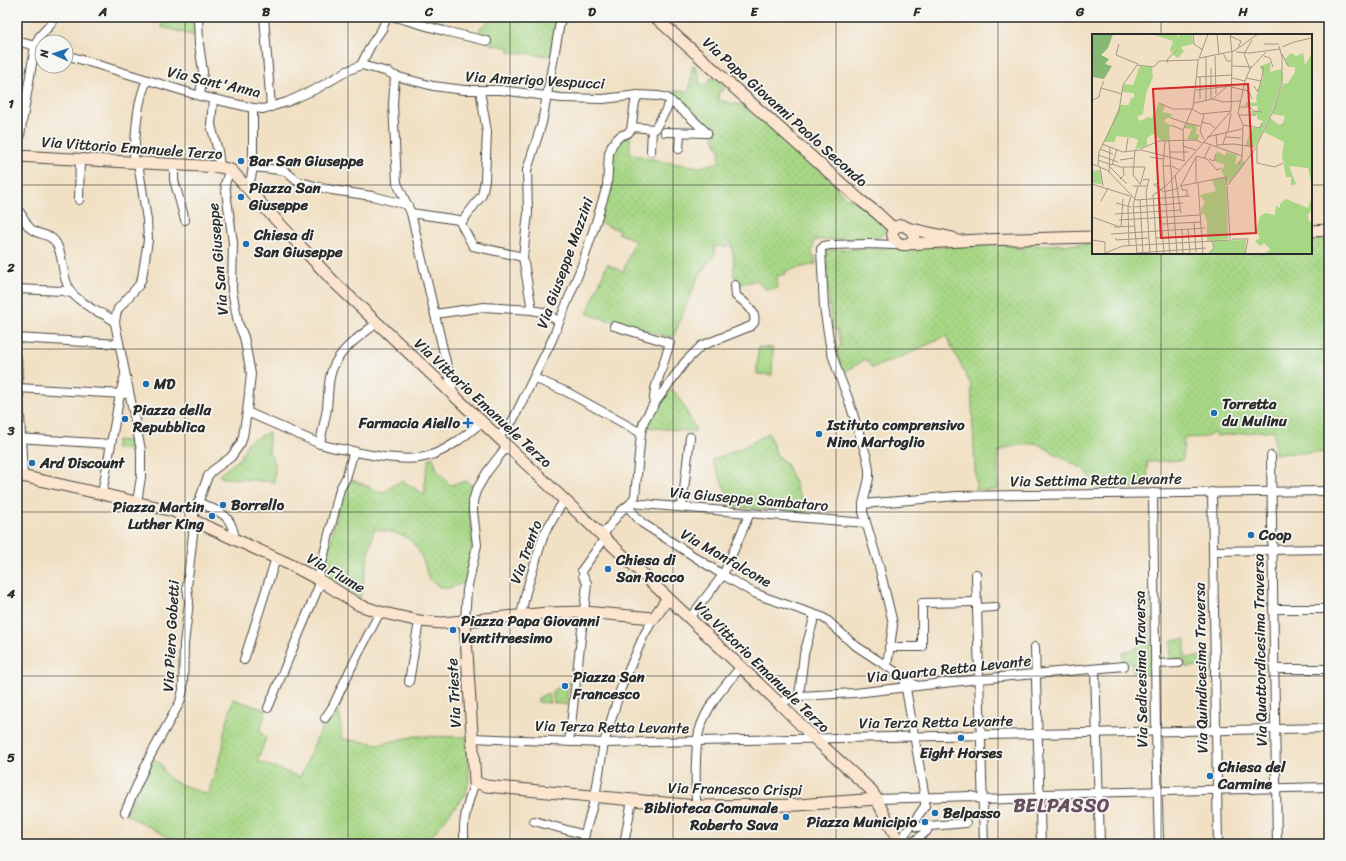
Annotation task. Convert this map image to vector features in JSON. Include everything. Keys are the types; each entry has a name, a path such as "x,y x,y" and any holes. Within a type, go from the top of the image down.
{"street":[{"path":"41,34 50,25 54,17"},
{"path":"198,17 198,44 203,72 200,96"},
{"path":"264,17 271,107"},
{"path":"387,17 382,29 371,45 361,65 388,72 395,76 393,104 398,183 411,213 454,396"},
{"path":"395,17 444,31 487,40"},
{"path":"532,310 523,257 528,213 527,170 542,123 561,17"},
{"name":"Via Papa Giovanni Paolo Secondo","path":"655,17 860,200 895,228 912,229 951,238 980,240"},
{"path":"17,41 34,46"},
{"name":"Via Sant'Anna","path":"74,57 200,96 263,109 318,88 347,71 361,65"},
{"path":"17,155 34,72"},
{"name":"Via Amerigo Vespucci","path":"395,76 433,86 464,90 501,90 561,98 603,99 638,95 663,96 690,116 707,134 680,132"},
{"path":"137,502 141,477 141,450 115,323 118,309 139,285 142,278 148,240 147,220 138,163 134,158 137,124 143,88 147,80"},
{"path":"461,223 482,195 485,180 487,132 480,90"},
{"path":"638,95 632,127 655,129 671,101"},
{"path":"213,99 211,125 218,151 220,167"},
{"path":"247,186 251,178 253,167 253,108"},
{"name":"Via Giuseppe Mazzini","path":"498,438 513,420 534,378 582,265 607,186 609,153 616,140 620,136 628,133 632,127"},
{"path":"651,151 652,129"},
{"path":"665,132 680,132 679,149"},
{"name":"Via Vittorio Emanuele Terzo","path":"17,155 220,167 231,170 333,281 779,703 814,738 872,791 899,843"},
{"path":"79,200 80,159"},
{"path":"174,165 174,180 185,220"},
{"path":"253,167 280,170 298,180 332,190 372,196 408,205"},
{"name":"Via San Giuseppe","path":"192,520 208,476 231,456 239,446 243,436 247,412 251,374 244,337 238,323 232,290 233,242 225,184 231,170"},
{"path":"17,209 30,228 52,237 54,240 61,258 66,283 71,293"},
{"path":"411,213 460,220 473,246 523,257"},
{"path":"869,244 886,238 895,228"},
{"path":"895,228 894,240 902,244 910,244 913,241 914,237 912,229"},
{"path":"1312,231 1329,230"},
{"path":"887,665 893,626 892,619 879,566 865,523 863,512 863,504 870,470 832,351 824,307 821,249 824,246 830,245 894,245 980,240 1092,237"},
{"path":"568,742 587,583 583,573 621,511 629,505 635,496 641,433 644,421 652,407 685,362 701,346 751,326 754,323 751,310 736,296 735,285"},
{"path":"17,289 63,290 71,293 93,309 111,317 115,323"},
{"path":"435,314 484,307 532,310 547,313 559,322"},
{"path":"320,444 327,407 330,377 334,366 347,348 377,323"},
{"path":"614,326 670,342 655,389 652,407"},
{"path":"17,338 119,344"},
{"path":"17,358 20,475"},
{"path":"102,494 120,394 126,373"},
{"path":"534,378 567,392 641,433"},
{"path":"18,388 129,394"},
{"path":"247,412 320,444 399,459 428,457 458,442 482,422"},
{"path":"682,507 690,437"},
{"path":"19,438 111,444"},
{"name":"Via Trieste","path":"475,782 466,621 467,590 477,545 473,502 476,491 487,472 507,446"},
{"path":"268,708 320,580 340,488 346,478 354,451"},
{"name":"Via Quattordicesima Traversa","path":"1271,456 1277,844"},
{"name":"Via Fiume","path":"20,475 137,502 173,512 276,558 320,580 359,605 380,612 418,621 442,623 521,615 584,612 654,618"},
{"name":"Via Settima Retta Levante","path":"863,504 957,496 1329,491"},
{"name":"Via Quindicesima Traversa","path":"1212,492 1218,844"},
{"name":"Via Sedicesima Traversa","path":"1153,493 1156,732 1160,844"},
{"name":"Via Trento","path":"521,615 526,592 544,534 564,500"},
{"path":"198,502 225,515 234,532 235,540"},
{"name":"Via Giuseppe Sambataro","path":"629,505 682,507 865,523"},
{"name":"Via Monfalcone","path":"629,505 642,523 723,575 752,592 828,621 854,644 917,686"},
{"path":"689,619 723,575 750,513"},
{"name":"Via Piero Gobetti","path":"125,812 149,758 180,702 184,690 184,644 189,602 187,587 193,534 192,520"},
{"path":"1213,551 1329,549"},
{"path":"244,660 276,558"},
{"path":"976,574 984,844"},
{"path":"582,844 595,797 604,743 621,688 644,635 668,598"},
{"path":"890,647 922,647 922,603 995,607"},
{"path":"1273,609 1329,609"},
{"path":"325,718 333,706 380,612"},
{"path":"798,696 804,654 815,615"},
{"path":"409,682 418,621"},
{"path":"1035,647 1041,794 1041,844"},
{"path":"1155,664 1179,663"},
{"name":"Via Quarta Retta Levante","path":"779,703 798,696 855,693 979,679 1124,666"},
{"path":"696,806 697,742 699,730 718,694 741,667"},
{"path":"1095,669 1100,844"},
{"path":"1274,669 1329,669"},
{"path":"899,843 925,806 925,798 904,676"},
{"name":"Via Terza Retta Levante","path":"472,738 604,743 697,742 814,738 1329,728"},
{"path":"465,844 464,832 468,801 475,782"},
{"name":"Via Francesco Crispi","path":"475,782 486,786 696,806 798,805 877,799"},
{"path":"877,799 972,796 983,800 1041,794 1329,787"},
{"path":"624,844 632,800"},
{"path":"534,821 585,835"},
{"path":"912,823 917,826 966,823"},
{"path":"911,844 928,831 928,826"}],"green space":[{"path":"164,17 195,17 196,36 161,27"},
{"path":"482,17 557,17 551,56 509,52 509,48 490,44 491,39 479,36 480,28 489,22"},
{"path":"693,65 696,67 699,76 699,84 708,84 711,78 716,79 724,86 722,91 719,91 718,100 740,105 749,110 750,114 759,120 761,119 786,139 786,144 790,148 795,148 837,186 838,191 846,198 852,198 881,219 885,230 881,236 876,239 814,240 812,254 815,258 816,264 785,271 786,274 777,276 778,288 766,290 757,280 737,285 737,278 734,277 734,260 731,242 727,244 727,247 714,246 715,254 698,277 673,338 587,314 607,264 623,272 635,240 618,233 619,230 599,223 614,145 623,137 630,137 631,154 665,162 700,167 720,162 720,151 711,132 673,99 674,91 689,91"},
{"path":"1329,239 1329,452 1275,454 1274,430 1216,436 1214,433 1206,437 1184,438 1183,460 1147,462 1148,488 1098,489 1085,470 1036,443 1009,447 998,452 998,490 976,490 971,385 946,336 899,358 872,368 866,359 842,374 837,350 841,344 837,329 832,329 826,250 909,247 913,250 919,250 922,247 1014,245 1016,248 1024,248 1027,245 1092,244 1092,254 1312,254 1312,240"},
{"path":"758,347 773,348 772,375 757,374"},
{"path":"672,389 679,397 696,430 695,432 647,427 653,413"},
{"path":"269,432 269,453 275,464 274,482 223,478 219,475 240,458 248,442"},
{"path":"769,433 776,453 786,464 797,491 807,505 804,513 733,507 712,460 742,448"},
{"path":"117,440 134,442 135,450 115,449"},
{"path":"433,457 437,470 450,485 466,481 473,486 468,508 472,529 472,548 465,583 449,588 442,588 438,586 428,578 423,559 412,542 401,535 374,529 360,598 323,574 343,487 350,479 383,493 395,484 403,481 425,495 425,479 429,459"},
{"path":"1138,602 1149,602 1150,674 1133,672 1132,664 1124,661 1122,653 1134,649 1139,643 1140,625"},
{"path":"1185,639 1185,658 1210,656 1211,666 1185,667 1185,660 1170,658 1172,640"},
{"path":"569,682 566,705 554,703 552,691"},
{"path":"548,693 550,703 538,702 538,698"},
{"path":"233,699 266,710 260,732 266,737 258,761 300,777 317,738 337,706 340,717 342,739 380,744 415,736 467,737 469,780 466,794 425,844 180,844 126,814 151,757 160,763 165,773 171,780 208,794 223,748 224,733"}],"place":[{"name":"Bar San Giuseppe","path":"241,161"},
{"name":"Piazza San Giuseppe","path":"241,197"},
{"name":"Chiesa di San Giuseppe","path":"246,244"},
{"name":"MD","path":"146,384"},
{"name":"Torretta du Mulinu","path":"1214,413"},
{"name":"Piazza della Repubblica","path":"125,419"},
{"name":"Farmacia Aiello","path":"468,423"},
{"name":"Istituto comprensivo Nino Martoglio","path":"819,434"},
{"name":"Ard Discount","path":"32,463"},
{"name":"Borrello","path":"223,505"},
{"name":"Piazza Martin Luther King","path":"212,516"},
{"name":"Coop","path":"1251,535"},
{"name":"Chiesa di San Rocco","path":"608,569"},
{"name":"Piazza Papa Giovanni Ventitreesimo","path":"453,630"},
{"name":"Piazza San Francesco","path":"565,686"},
{"name":"Eight Horses","path":"961,738"},
{"name":"Chiesa del Carmine","path":"1210,776"},
{"name":"Belpasso","path":"935,813"},
{"name":"Biblioteca Comunale Roberto Sava","path":"786,817"},
{"name":"Piazza Municipio","path":"925,822"}],"district":[{"name":"BELPASSO","path":"1062,805"}]}
